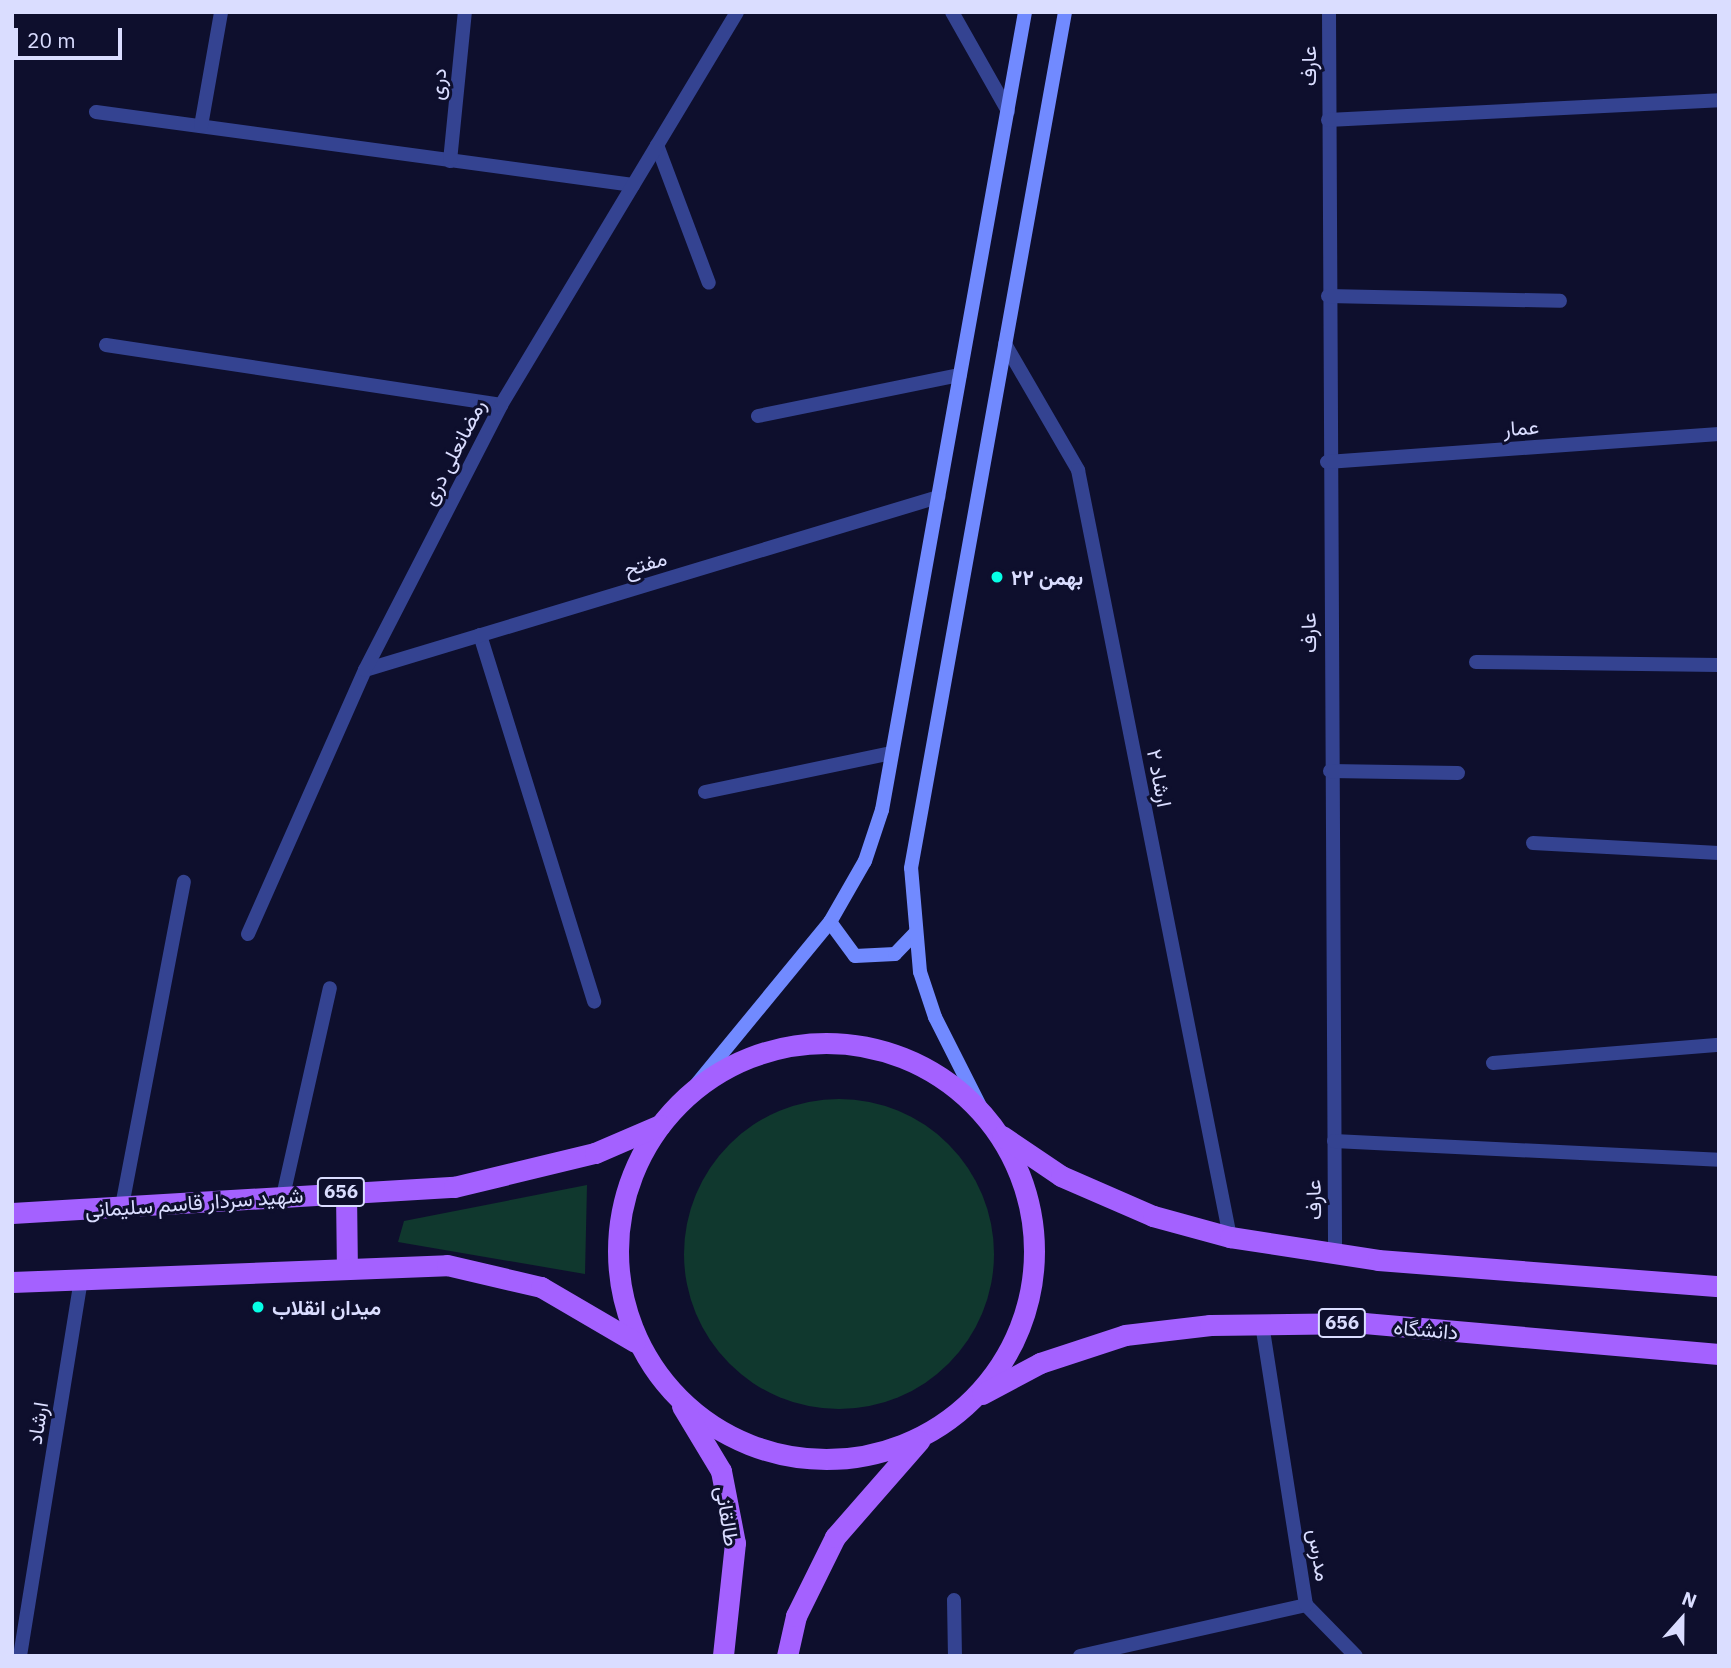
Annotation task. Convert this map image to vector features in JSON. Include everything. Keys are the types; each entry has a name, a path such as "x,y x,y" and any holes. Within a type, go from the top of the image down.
{"main road":[{"name":"656","path":"994,1128 1023,1188 1036,1245 1030,1300 1010,1352 978,1397 930,1430 878,1455 818,1460 764,1450 715,1427 671,1390 635,1342 619,1287 620,1230 631,1176 660,1125 696,1085 746,1056 804,1044 860,1046 913,1063 960,1091 994,1128 1061,1176 1153,1216 1230,1237 1335,1253 1719,1286"},
{"name":"شهید سردار قاسم سلیمانی","path":"12,1213 454,1187 521,1174 660,1125"},
{"path":"346,1192 347,1269"},
{"name":"656","path":"12,1282 447,1265 541,1287 635,1342"},
{"name":"دانشگاه","path":"978,1397 1040,1363 1125,1335 1262,1324 1364,1323 1719,1354"},
{"name":"طالقانی","path":"671,1390 721,1471 736,1543 723,1656"},
{"path":"787,1656 796,1616 835,1537 930,1430"}],"street":[{"path":"201,126 221,12"},
{"name":"دری","path":"450,161 465,12"},
{"name":"رمضانعلی دری","path":"248,934 365,670 501,405 737,12"},
{"path":"952,12 1008,111"},
{"path":"696,1085 830,922 865,861 892,753 1025,12"},
{"path":"994,1128 935,1017 915,933 911,867 1065,12"},
{"name":"عارف","path":"1329,12 1327,462 1335,1253"},
{"path":"1328,120 1719,100"},
{"path":"96,112 633,186"},
{"path":"657,145 709,283"},
{"path":"1328,296 1560,301"},
{"name":"ارشاد ۲","path":"1005,344 1078,470 1230,1237"},
{"path":"106,345 501,405"},
{"path":"758,415 960,375"},
{"name":"عمار","path":"1327,462 1719,434"},
{"name":"مفتح","path":"365,670 938,497"},
{"path":"480,635 594,1002"},
{"path":"1476,662 1719,665"},
{"path":"705,792 892,753"},
{"path":"1330,771 1458,773"},
{"path":"1533,843 1719,853"},
{"path":"122,1206 184,882"},
{"path":"830,922 855,956 895,954 915,933"},
{"path":"283,1196 330,988"},
{"path":"1493,1063 1719,1045"},
{"path":"1334,1141 1719,1160"},
{"name":"ارشاد","path":"20,1656 19,1635 81,1279"},
{"name":"مدرس","path":"1080,1656 1111,1652 1307,1605 1262,1324"},
{"path":"954,1600 955,1656"},
{"path":"1307,1605 1356,1656"}],"green space":[{"path":"824,1099 854,1099 884,1105 912,1117 938,1134 959,1155 976,1181 988,1209 994,1254 988,1299 976,1327 949,1364 912,1391 884,1403 854,1409 824,1409 794,1403 766,1391 740,1374 719,1353 702,1327 690,1299 684,1269 684,1239 690,1209 702,1181 719,1155 740,1134 766,1117 794,1105"},
{"path":"587,1185 585,1274 398,1242 404,1221"}],"place":[{"name":"۲۲ بهمن","path":"997,577"},
{"name":"میدان انقلاب","path":"258,1307"}]}
